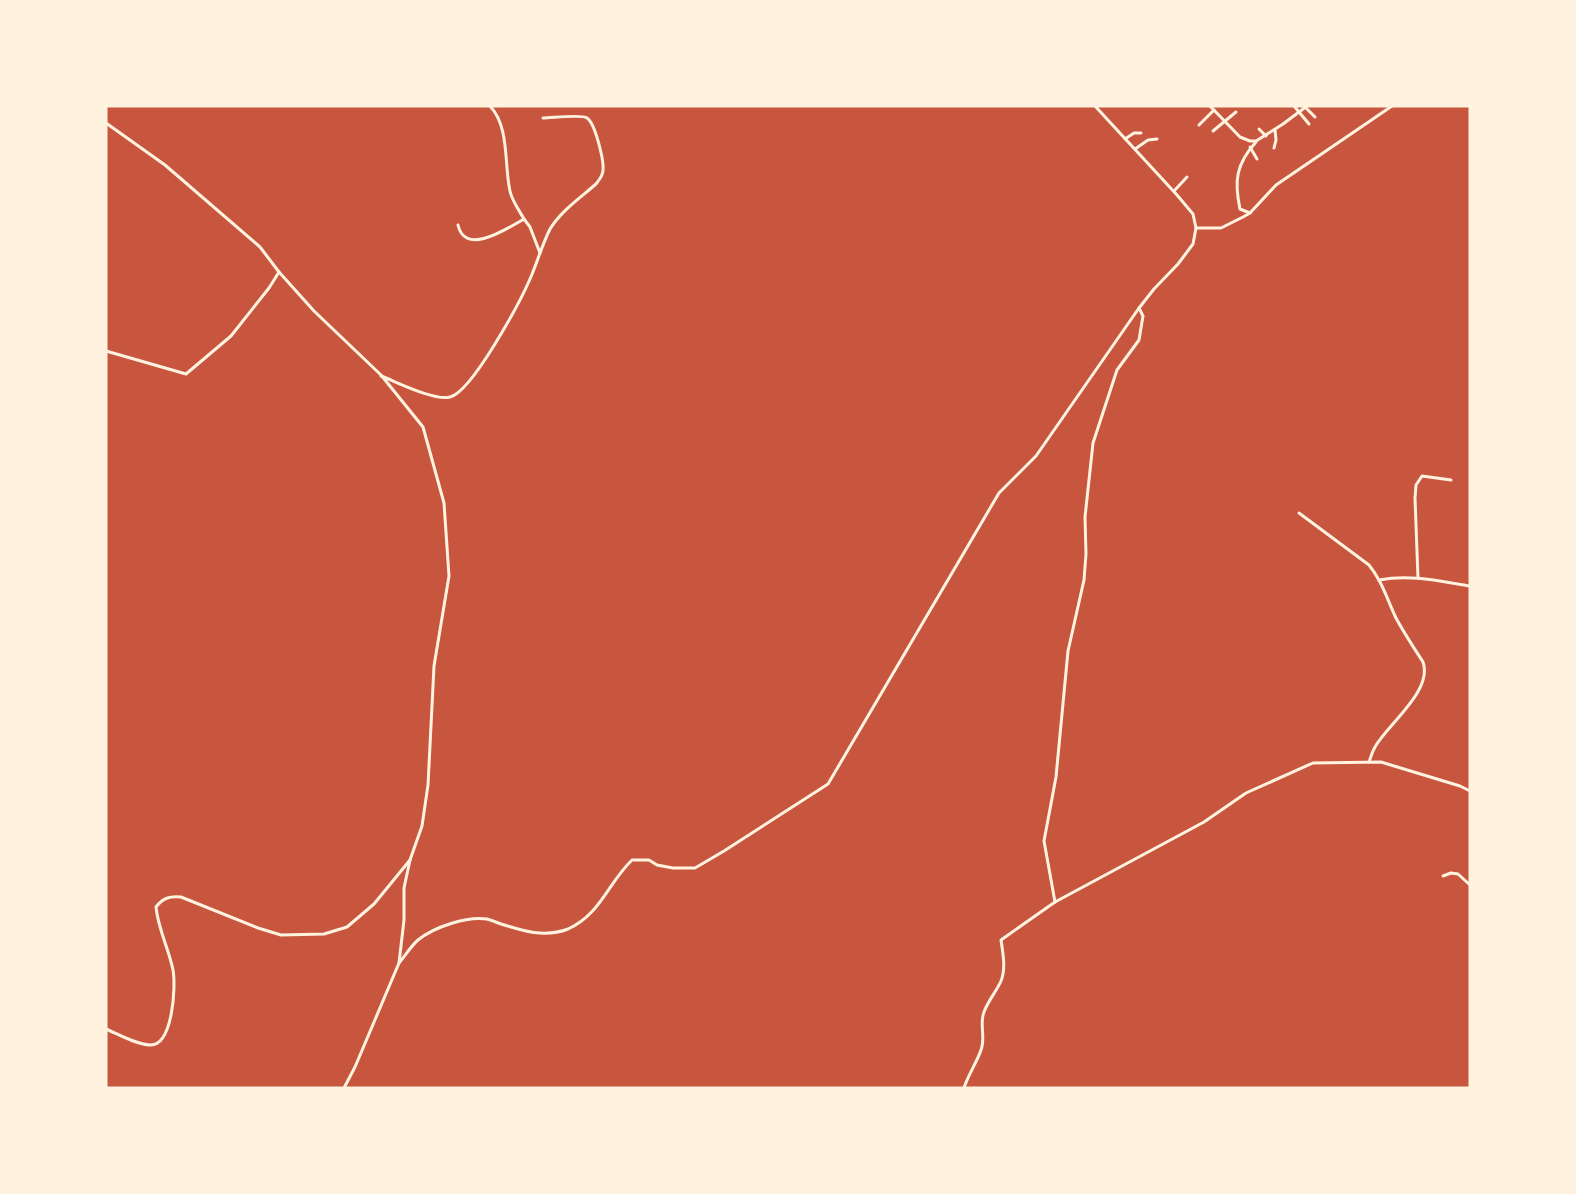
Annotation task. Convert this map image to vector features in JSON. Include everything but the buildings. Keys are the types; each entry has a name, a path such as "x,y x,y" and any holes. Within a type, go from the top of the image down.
{"street":[{"path":"490,106 501,126 507,158 510,193 530,227 540,254"},
{"path":"344,1088 355,1067 399,964 417,941 434,930 467,920 486,919 527,932 546,934 567,929 588,917 623,869 632,860 649,860 657,865 673,868 695,868 828,784 1000,492 1036,456 1139,308 1193,244 1196,228 1192,214 1174,191 1095,106"},
{"path":"1210,106 1240,136 1250,141 1256,141"},
{"path":"1294,106 1309,124"},
{"path":"1196,228 1221,228 1250,213 1276,185 1392,106"},
{"path":"1250,213 1240,209 1236,191 1240,162 1250,147 1306,107 1315,118"},
{"path":"1199,125 1214,110"},
{"path":"1213,131 1236,112"},
{"path":"380,375 430,395 443,398 451,397 459,392 470,381 500,335 530,280 550,230 559,217 601,178 603,170 595,129 586,117 544,118"},
{"path":"106,123 165,164 260,247 279,272 314,311 380,375 423,427 444,503 449,576 434,666 428,785 422,826 410,860 404,888 404,920 399,964"},
{"path":"1259,129 1266,136"},
{"path":"1274,148 1276,140 1275,130"},
{"path":"1125,139 1134,133 1140,133"},
{"path":"1135,149 1148,140 1157,138"},
{"path":"1250,147 1256,159"},
{"path":"1174,191 1187,176"},
{"path":"458,226 463,237 479,240 524,219"},
{"path":"106,351 186,374 231,336 269,288 279,272"},
{"path":"1055,902 1044,840 1056,777 1068,651 1084,580 1086,554 1085,517 1093,443 1117,370 1139,340 1143,316 1139,308"},
{"path":"1418,578 1416,485 1420,478 1426,475 1451,480"},
{"path":"1299,513 1369,565 1379,580 1396,618 1423,662 1425,669 1420,691 1384,734 1369,762"},
{"path":"1379,580 1402,576 1470,586"},
{"path":"964,1088 984,1040 982,1032 983,1014 1000,982 1003,972 1001,940 1055,902 1204,822 1246,792 1313,763 1381,762 1460,786 1470,791"},
{"path":"106,1030 152,1045 159,1041 168,1031 173,1003 173,971 157,917 156,907 162,900 171,896 181,897 280,935 324,934 347,927 374,904 410,860"},
{"path":"1444,876 1451,873 1458,874 1470,886"}]}
